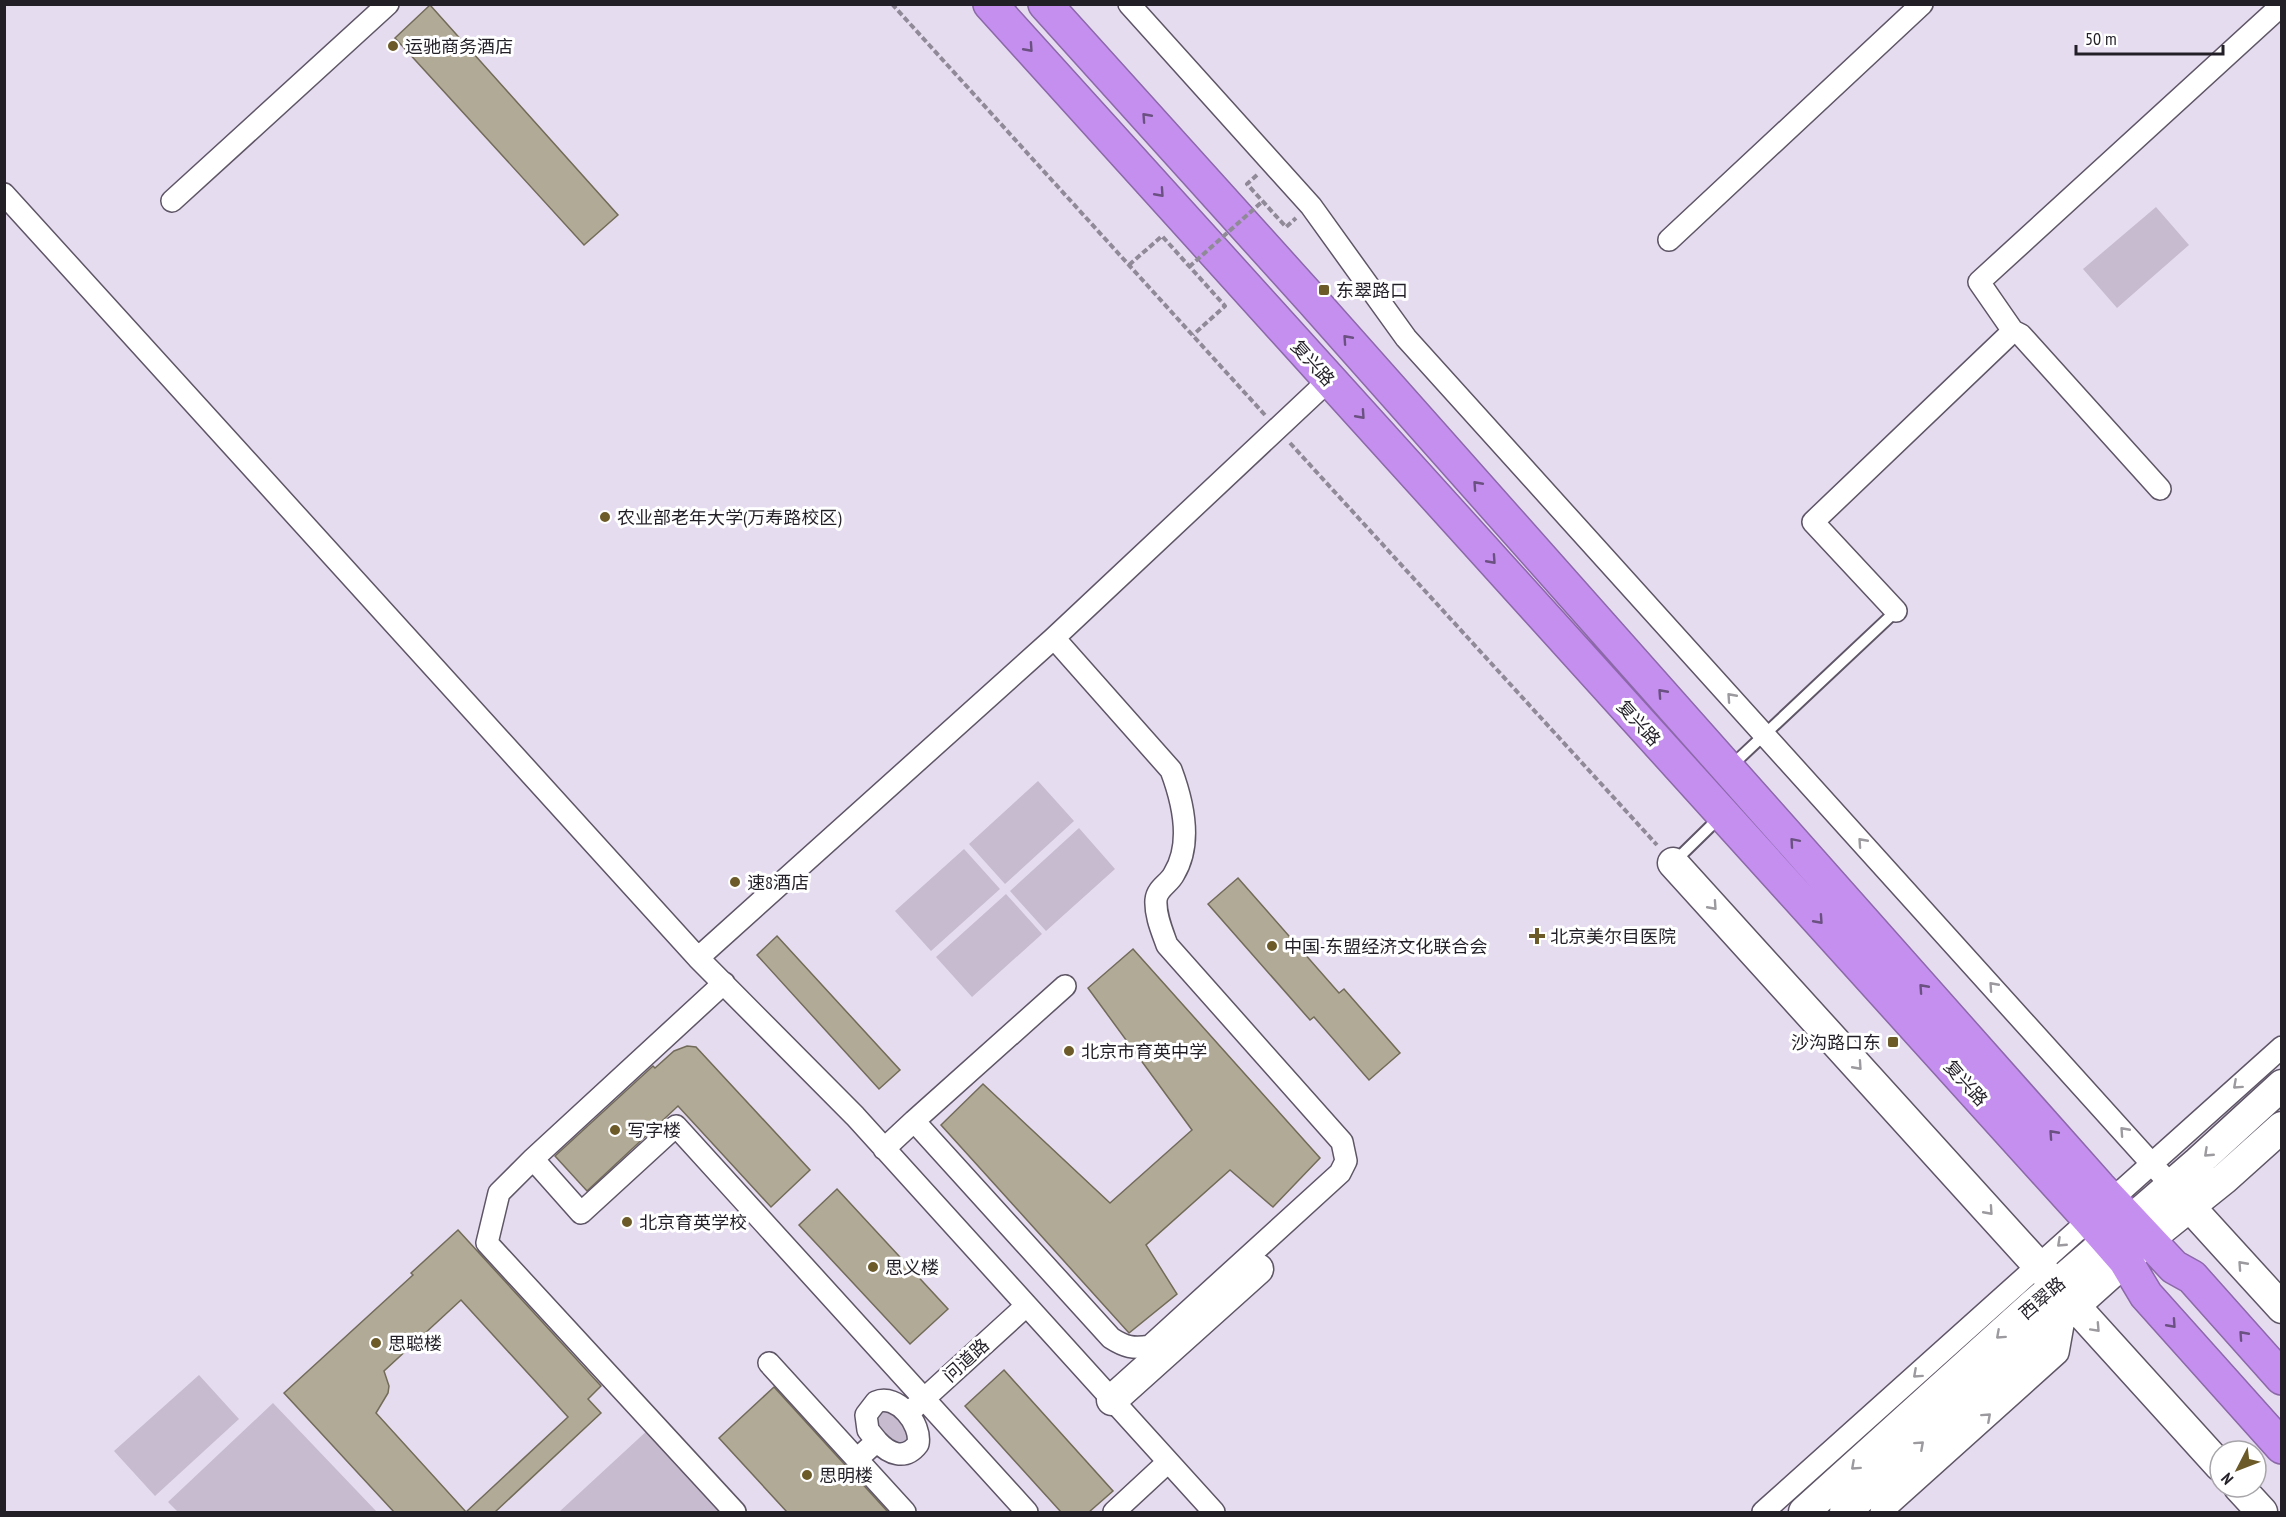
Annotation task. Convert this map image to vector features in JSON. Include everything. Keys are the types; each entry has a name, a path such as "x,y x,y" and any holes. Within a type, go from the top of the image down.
{"highway":[{"name":"复兴路","path":"990,4 1329,380 1723,810 1749,842 2118,1230 2174,1268 2192,1277 2282,1378"},
{"name":"复兴路","path":"1045,4 1328,317 1728,774 2118,1230 2146,1295 2282,1447"}],"street":[{"path":"172,201 388,4"},
{"path":"1129,4 1311,206 1406,338 2282,1308"},
{"path":"1669,240 1922,4"},
{"path":"2160,489 2021,335 2013,331 1979,282 2282,5"},
{"path":"4,194 698,958 855,1116 1214,1512"},
{"path":"1896,611 1814,522 2013,331"},
{"path":"698,958 1054,638 1329,380"},
{"path":"914,1121 1111,1338 1136,1349 1150,1346 1340,1173 1346,1161 1342,1142 1167,945 1159,925 1156,901 1158,892 1174,875 1182,853 1184,822 1180,794 1171,770 1054,638"},
{"path":"1673,863 2058,1292 2208,1453"},
{"path":"724,982 499,1192 487,1243 735,1512"},
{"path":"884,1149 1065,986"},
{"path":"2118,1230 2151,1162 2282,1047"},
{"name":"西翠路","path":"2180,1196 2282,1085"},
{"path":"532,1159 581,1213 676,1126 1027,1512"},
{"name":"西翠路","path":"1845,1512 2118,1230 2180,1196 2224,1179 2282,1127"},
{"path":"1112,1400 1258,1269"},
{"path":"1763,1512 2058,1292"},
{"path":"1881,1512 2058,1353 2058,1292"},
{"name":"西翠路","path":"1804,1512 2058,1292"},
{"name":"问道路","path":"907,1414 1026,1305"},
{"path":"769,1363 905,1512"},
{"path":"883,1399 892,1401 907,1414 918,1433 918,1444 904,1455 898,1455 888,1451 877,1441 868,1430 865,1418 867,1411 883,1399"},
{"path":"857,1459 877,1441"},
{"path":"1114,1512 1168,1462"},
{"path":"2250,1499 2262,1512"}],"lane":[{"path":"1728,774 1765,734 1896,611"},
{"path":"1673,863 1723,810"}],"path":[{"path":"1247,184 1286,227"},
{"path":"1189,267 1263,201"},
{"path":"1128,265 1161,236 1225,306 1193,335"}],"shaded area":[{"path":"2156,207 2189,245 2117,308 2083,269"},
{"path":"1038,781 1074,821 1005,884 969,844"},
{"path":"1079,828 1115,869 1046,931 1010,891"},
{"path":"964,849 1000,889 931,951 895,911"},
{"path":"1006,894 1042,934 972,997 936,957"},
{"path":"199,1375 239,1419 155,1496 114,1451"},
{"path":"877,1402 916,1431 901,1453 868,1413"},
{"path":"273,1403 377,1512 178,1512 168,1502"},
{"path":"650,1428 728,1512 559,1512"}],"building":[{"path":"430,5 618,215 584,245 395,38"},
{"name":"中国-东盟经济文化联合会","path":"1238,878 1339,993 1344,989 1400,1053 1369,1080 1314,1017 1310,1020 1208,904"},
{"path":"777,936 900,1070 879,1089 757,955"},
{"path":"1133,949 1320,1158 1273,1207 1230,1170 1146,1245 1177,1294 1129,1333 941,1125 983,1084 1110,1203 1192,1130 1088,988"},
{"name":"写字楼","path":"687,1046 696,1047 810,1170 771,1207 678,1106 587,1191 555,1156 653,1066 655,1068 674,1051"},
{"name":"思义楼","path":"837,1189 948,1309 910,1344 799,1225"},
{"name":"思聪楼","path":"458,1230 601,1386 588,1399 601,1413 495,1512 466,1512 394,1512 284,1393 413,1275 411,1273","holes":["461,1300 568,1417 466,1512 376,1413 388,1393 389,1386 384,1371"]},
{"path":"1004,1370 1113,1491 1089,1512 1061,1512 965,1406"},
{"name":"思明楼","path":"774,1387 888,1512 787,1512 719,1438"}],"place":[{"name":"运驰商务酒店","path":"393,46"},
{"name":"东翠路口","path":"1324,290"},
{"name":"农业部老年大学(万寿路校区)","path":"605,517"},
{"name":"速8酒店","path":"735,882"},
{"name":"北京美尔目医院","path":"1537,936"},
{"name":"中国-东盟经济文化联合会","path":"1272,946"},
{"name":"沙沟路口东","path":"1893,1042"},
{"name":"北京市育英中学","path":"1069,1051"},
{"name":"写字楼","path":"615,1130"},
{"name":"北京育英学校","path":"627,1222"},
{"name":"思义楼","path":"873,1267"},
{"name":"思聪楼","path":"376,1343"},
{"name":"思明楼","path":"807,1475"}]}
